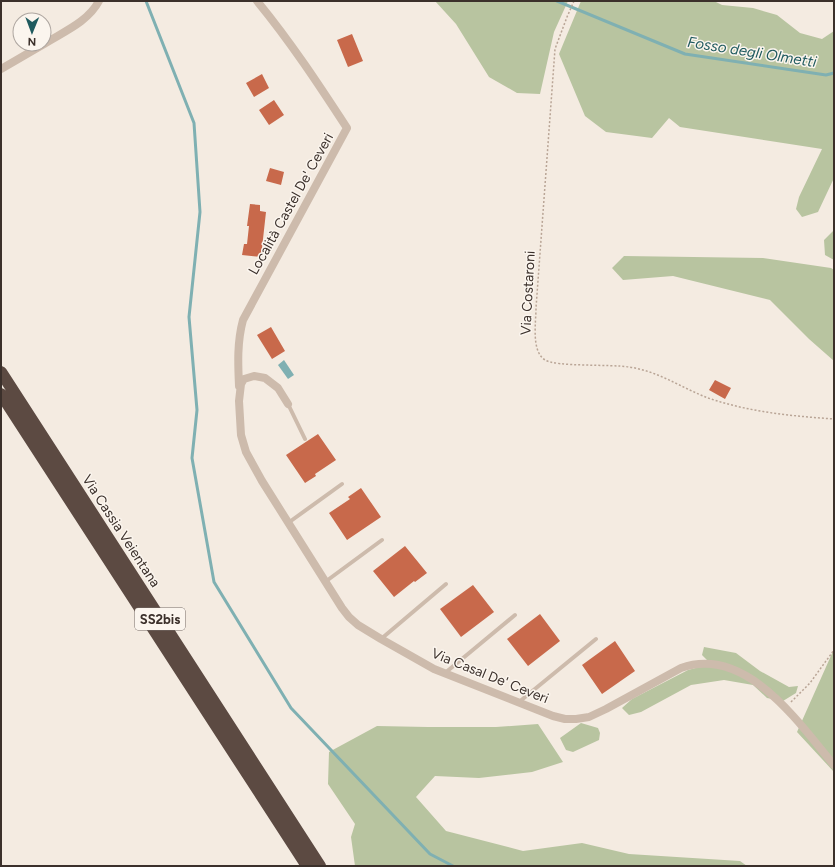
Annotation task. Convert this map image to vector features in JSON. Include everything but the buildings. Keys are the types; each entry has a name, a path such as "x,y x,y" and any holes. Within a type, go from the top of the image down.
{"highway":[{"name":"Via Cassia Veientana","path":"1,372 320,866"},
{"name":"Via Cassia Veientana","path":"1,394 307,866"}],"street":[{"path":"52,39 78,24 95,9 99,1"},
{"name":"Località Castel De' Ceveri","path":"239,419 238,345 243,320 347,128 320,86 257,1"},
{"path":"1,69 30,52"},
{"name":"Via Casal De' Ceveri","path":"288,404 272,383 260,377 249,377 244,379 241,384 239,419 241,435 246,452 262,481 325,582 349,617 358,625 381,640 444,674 553,716 565,719 589,717 681,668 697,663 722,666 740,673 765,688 786,708 834,765"}],"lane":[{"path":"288,404 305,439"},
{"path":"288,523 342,484"},
{"path":"325,582 382,540"},
{"path":"381,640 446,584"},
{"path":"444,674 515,615"},
{"path":"519,702 596,639"}],"path":[{"name":"Via Costaroni","path":"574,1 556,49 536,308 535,347 538,353 544,360 553,363 609,365 642,370 655,374 708,397 739,406 781,415 834,419"},
{"path":"786,708 810,683 834,650"}],"green space":[{"path":"435,1 568,1 554,32 540,94 517,93 489,77 456,24"},
{"path":"581,1 714,1 722,5 753,8 777,15 800,33 822,39 834,31 834,178 818,212 802,217 796,209 799,197 822,149 680,127 669,118 652,138 606,132 585,116 559,54"},
{"path":"834,230 834,260 825,255 824,240"},
{"path":"624,256 763,258 831,268 834,270 834,361 809,339 770,300 673,276 623,280 612,268"},
{"path":"704,647 736,653 760,671 789,687 798,686 796,693 783,701 767,698 753,685 724,680 691,685 641,712 629,715 622,708 632,699 688,670 711,664 702,655"},
{"path":"834,649 834,772 797,732"},
{"path":"581,723 598,728 600,733 599,740 573,752 566,750 560,738"},
{"path":"538,724 563,762 532,772 479,778 435,776 416,797 446,831 523,851 582,843 629,854 740,861 747,866 355,866 351,837 355,824 328,784 329,752 377,726 496,727"}],"water":[{"path":"284,360 294,375 288,379 278,365"}],"waterway":[{"path":"146,1 194,123 200,212 189,317 197,410 192,458 214,582 291,708 430,854 453,866"},
{"name":"Fosso degli Olmetti","path":"557,1 685,54 826,75 834,73"}]}
